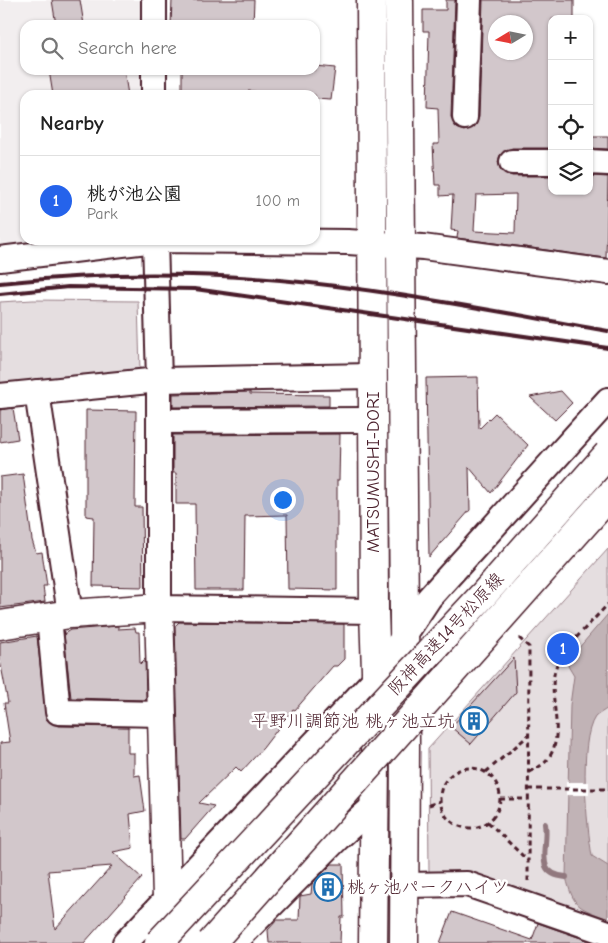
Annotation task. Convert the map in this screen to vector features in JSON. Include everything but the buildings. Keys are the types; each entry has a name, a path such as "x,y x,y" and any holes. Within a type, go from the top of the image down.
{"main road":[{"name":"MATSUMUSHI-DORI","path":"372,0 374,611 376,678 372,943"},
{"name":"MATSUMUSHI-DORI","path":"399,0 405,742 404,943"},
{"name":"阪神高速14号松原線","path":"159,943 484,594 608,454"},
{"name":"阪神高速14号松原線","path":"211,943 608,497"},
{"path":"0,625 60,616 159,608 167,898"}],"street":[{"path":"154,0 154,20"},
{"path":"465,118 469,0"},
{"path":"154,75 154,90"},
{"path":"512,162 548,162"},
{"path":"593,162 608,163"},
{"path":"320,243 401,246 608,272"},
{"path":"0,259 114,245"},
{"path":"155,245 159,380 159,608 374,611"},
{"path":"0,396 159,380 373,376"},
{"path":"37,392 60,616 58,712 162,714"},
{"path":"124,943 376,678 429,598 608,400"},
{"path":"159,420 373,420"},
{"path":"405,742 608,515"},
{"path":"234,943 338,838 375,805"},
{"path":"404,885 467,884 608,933"}],"path":[{"path":"529,772 542,764 552,752 555,732 553,684 556,666 562,656 608,604"},
{"path":"519,638 529,647 527,904"},
{"path":"486,772 529,734"},
{"path":"472,767 486,772 498,785 500,799 495,816 476,828 458,826 444,814 440,802 444,783 454,772 472,767"},
{"path":"528,789 607,789"},
{"path":"500,799 528,799"},
{"path":"488,822 528,861"}],"shaded area":[{"path":"0,0 141,0 142,20 20,20 20,75 142,75 143,90 20,90 21,245 0,248"},
{"path":"33,300 138,301 140,372 0,387 0,302"},
{"path":"608,549 608,925 429,875 428,749"},
{"path":"608,614 608,708 595,717 590,729 585,764 585,785 592,856 608,866 608,919 579,906 572,895 566,877 570,705 574,676 568,666 571,657"}],"pier":[{"path":"566,782 589,782 589,795 566,795"}],"waterway":[{"path":"545,824 545,865 549,871 566,877"}],"railway":[{"path":"0,283 120,275 168,274 244,277 401,295 608,331"},
{"path":"0,294 68,287 195,289 608,348"}],"place":[{"name":"桃が池公園","path":"563,649"},
{"name":"平野川調節池 桃ヶ池立坑","path":"474,721"},
{"name":"桃ヶ池パークハイツ","path":"328,887"}]}
